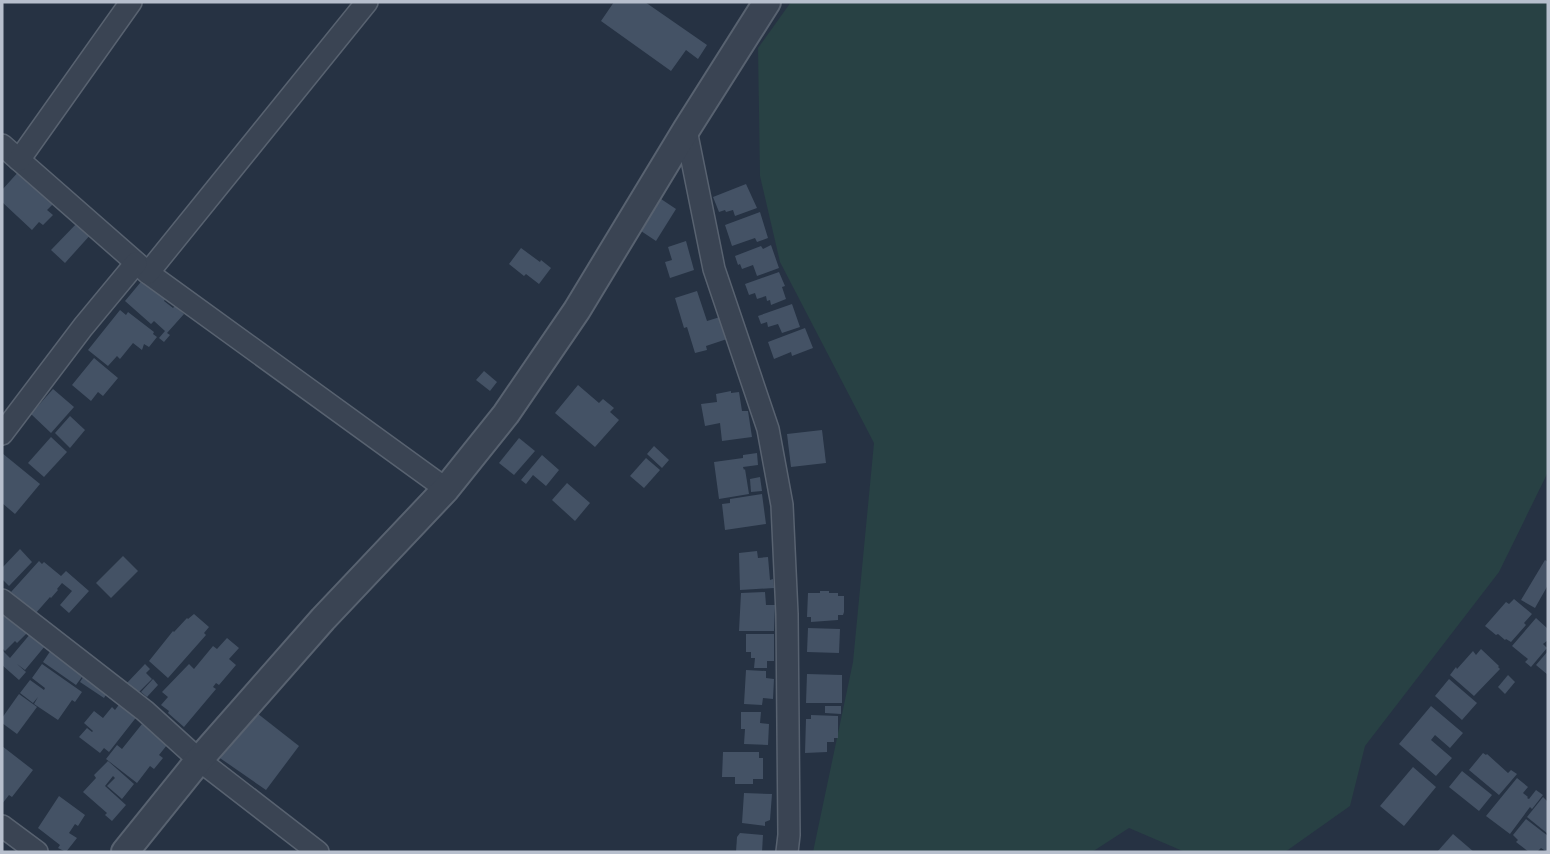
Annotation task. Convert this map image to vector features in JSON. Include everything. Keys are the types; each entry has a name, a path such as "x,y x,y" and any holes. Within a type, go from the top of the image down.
{"street":[{"path":"19,160 131,2"},
{"path":"2,435 83,327 142,268 367,2"},
{"path":"125,852 199,760 323,619 446,489 506,414 577,310 766,2"},
{"path":"686,130 714,269 768,429 782,505 787,614 787,852"},
{"path":"2,145 142,268 446,489"},
{"path":"2,600 145,711 199,760 317,852"},
{"path":"2,826 37,852"}],"green space":[{"path":"791,2 1548,2 1548,472 1499,572 1365,746 1350,806 1285,852 1185,852 1129,828 1092,852 813,852 853,662 874,443 780,262 760,176 758,48"}],"building":[{"path":"614,2 645,2 707,45 698,59 686,50 671,71 601,21"},
{"path":"20,170 53,193 48,199 53,204 47,210 53,215 43,225 39,222 32,230 2,202 2,190"},
{"path":"746,184 757,208 735,216 733,210 719,212 713,197"},
{"path":"658,197 676,209 656,241 638,229"},
{"path":"760,212 768,238 757,242 755,238 732,246 725,225"},
{"path":"79,221 92,233 65,263 51,250"},
{"path":"686,241 694,270 670,278 665,262 672,260 668,247"},
{"path":"771,245 779,268 757,276 753,265 742,269 740,264 738,265 735,256"},
{"path":"521,248 551,268 539,284 509,264"},
{"path":"779,272 785,286 782,287 786,299 771,305 766,296 757,299 755,293 749,295 745,284"},
{"path":"145,277 167,296 164,301 184,314 167,333 170,335 164,342 159,338 165,331 154,321 151,324 125,301"},
{"path":"697,291 707,321 720,317 727,339 695,353 675,298"},
{"path":"792,304 800,327 782,333 778,324 768,327 767,322 761,324 758,316"},
{"path":"120,310 126,315 128,312 157,337 149,347 144,344 142,350 133,343 120,359 117,356 108,366 88,350"},
{"path":"805,328 813,348 792,356 791,352 774,359 768,342"},
{"path":"94,358 118,378 103,396 98,392 91,401 72,385"},
{"path":"484,371 497,382 490,391 476,380"},
{"path":"578,385 599,403 603,399 614,408 610,412 619,420 595,447 555,413"},
{"path":"53,389 74,407 51,433 31,414"},
{"path":"739,392 742,411 748,411 752,437 722,441 720,423 705,426 701,404 717,402 716,394"},
{"path":"70,416 85,430 70,448 55,433"},
{"path":"822,430 826,463 791,467 787,434"},
{"path":"51,437 67,452 44,477 28,463"},
{"path":"519,438 535,451 514,475 499,463"},
{"path":"654,446 669,460 662,468 647,454"},
{"path":"2,453 40,484 15,514 2,503"},
{"path":"757,453 758,465 743,467 749,494 719,499 714,462"},
{"path":"542,455 559,470 546,486 533,475 526,484 521,480"},
{"path":"646,458 660,470 644,488 630,476"},
{"path":"760,477 762,491 751,492 750,479"},
{"path":"567,483 590,503 575,521 552,500"},
{"path":"762,494 766,524 725,530 722,504 730,503 730,499"},
{"path":"20,549 32,562 9,586 2,579 2,568"},
{"path":"757,551 758,558 768,557 770,580 773,579 774,588 740,590 739,553"},
{"path":"123,556 138,571 111,598 96,583"},
{"path":"1545,560 1548,562 1548,585 1535,608 1521,600"},
{"path":"39,561 61,576 66,571 89,591 69,613 60,605 72,591 62,583 35,614 11,592"},
{"path":"820,591 844,596 844,612 843,615 838,615 838,620 811,622 811,617 807,617 808,593"},
{"path":"765,592 766,605 775,605 774,631 739,631 741,593"},
{"path":"1514,599 1532,614 1511,642 1485,626 1506,602 1509,604"},
{"path":"2,604 27,633 5,651 2,648"},
{"path":"194,614 209,627 204,633 206,635 168,678 149,661 173,631"},
{"path":"1536,618 1548,629 1548,640 1543,644 1547,648 1531,667 1525,662 1528,659 1512,646"},
{"path":"808,628 840,629 839,653 807,652"},
{"path":"31,633 45,646 25,670 17,664 26,672 19,680 2,665 2,650 10,658"},
{"path":"746,634 774,634 774,661 767,661 767,668 754,668 755,658 751,658 751,652 746,652"},
{"path":"227,638 239,648 229,659 236,665 219,685 216,683 213,687 216,689 184,727 161,705 168,697 162,692 189,664 194,669 213,646 217,649"},
{"path":"1481,649 1500,669 1474,696 1450,675 1473,651 1476,655"},
{"path":"51,650 87,670 76,685 43,662"},
{"path":"1548,651 1548,675 1536,665"},
{"path":"42,664 82,692 75,702 72,700 58,720 34,704 38,697 33,703 20,693 30,680 44,690 45,688 32,678"},
{"path":"145,664 150,669 146,673 152,679 137,694 126,684"},
{"path":"746,670 766,671 766,678 774,679 773,699 763,698 762,705 744,704"},
{"path":"87,671 110,688 104,698 80,682"},
{"path":"807,674 842,675 842,703 806,703"},
{"path":"1508,675 1515,682 1505,694 1498,687"},
{"path":"153,679 158,685 147,697 141,692"},
{"path":"1449,679 1477,703 1462,720 1435,696"},
{"path":"19,694 37,707 17,734 2,723 2,718"},
{"path":"121,702 138,715 109,752 104,748 100,753 79,737 87,728 93,731 84,723 94,711 103,718 112,707 115,710"},
{"path":"825,706 841,706 841,714 825,713"},
{"path":"1431,706 1463,733 1450,748 1435,735 1431,740 1452,758 1436,776 1399,744"},
{"path":"253,710 299,746 266,790 217,756"},
{"path":"741,712 761,712 760,723 769,724 768,745 744,744 745,729 741,729"},
{"path":"811,715 838,716 838,738 834,738 834,742 827,742 827,752 805,753 806,719 811,719"},
{"path":"142,724 167,745 159,755 163,758 154,769 150,766 137,783 106,759 117,745 122,749"},
{"path":"2,746 33,770 12,797 9,795 2,804"},
{"path":"723,752 759,752 759,758 763,758 763,779 753,779 753,784 735,784 735,777 722,777"},
{"path":"1483,753 1508,773 1511,770 1517,774 1499,795 1469,770"},
{"path":"108,761 134,784 122,799 107,786 115,778 113,776 105,786 126,805 112,821 105,815 107,813 83,792 96,778 94,775"},
{"path":"1413,767 1436,787 1404,826 1380,806"},
{"path":"1462,771 1492,795 1479,811 1449,787"},
{"path":"1517,778 1528,787 1523,793 1527,798 1536,790 1543,795 1532,809 1530,807 1510,834 1486,816"},
{"path":"744,793 772,794 770,820 765,822 765,826 742,823"},
{"path":"59,796 85,815 69,833 77,838 66,852 58,848 60,845 38,828"},
{"path":"1543,797 1548,802 1548,834 1527,817"},
{"path":"1526,819 1548,836 1547,852 1541,848 1537,852 1529,852 1516,842 1518,840 1513,835"},
{"path":"740,833 763,835 762,852 736,852 737,837"},
{"path":"1453,834 1474,852 1437,852"}]}
